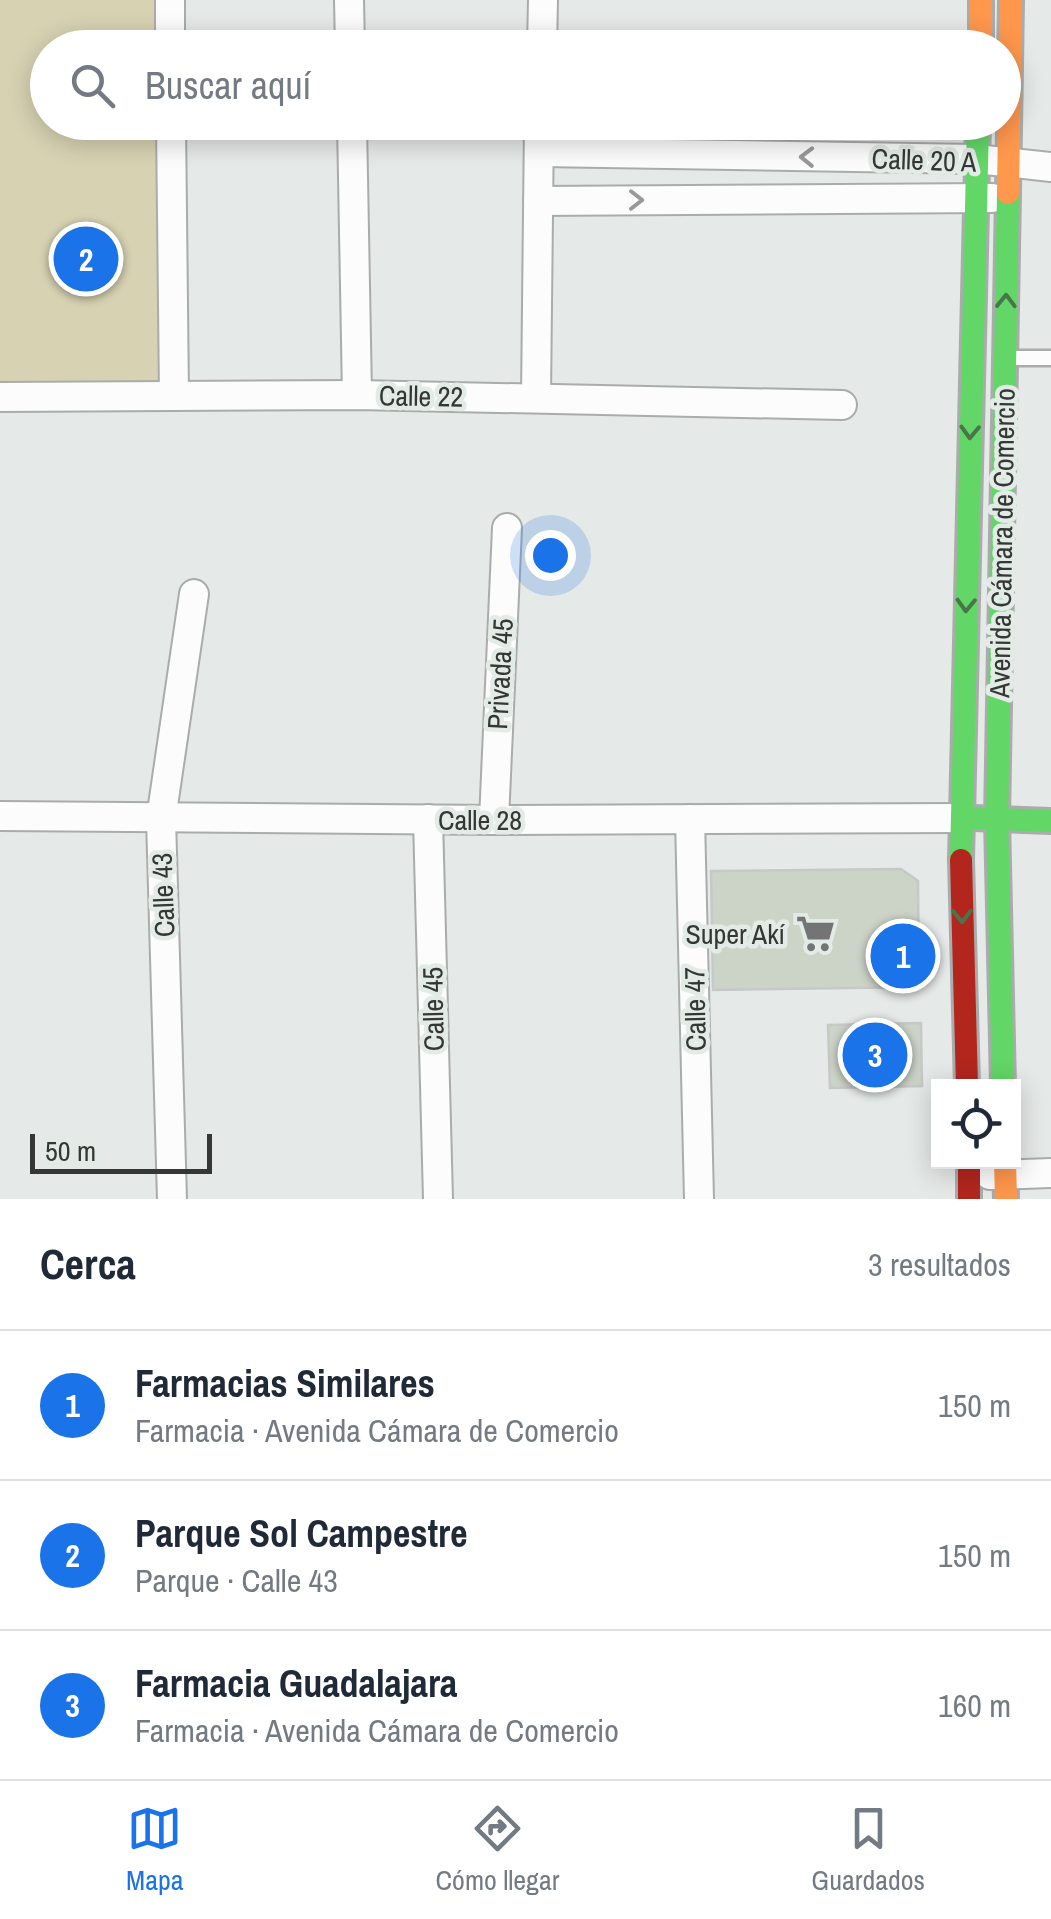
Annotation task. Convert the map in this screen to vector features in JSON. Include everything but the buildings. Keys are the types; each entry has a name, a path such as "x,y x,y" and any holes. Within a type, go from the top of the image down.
{"main road":[{"path":"981,30 982,0"},
{"name":"Avenida Cámara de Comercio","path":"1010,30 1011,0"},
{"name":"Avenida Cámara de Comercio","path":"967,1079 960,818 977,140"},
{"name":"Avenida Cámara de Comercio","path":"1003,1079 997,818 1008,140"},
{"path":"960,818 1051,822"}],"street":[{"path":"170,0 170,30"},
{"path":"349,0 350,30"},
{"path":"542,30 543,0"},
{"path":"171,140 174,396"},
{"path":"352,140 357,395"},
{"path":"536,398 539,140"},
{"name":"Calle 20 A","path":"539,152 976,159 1008,164"},
{"path":"1008,164 1051,167"},
{"name":"Calle 20 A","path":"538,201 1008,198"},
{"name":"Calle 22","path":"0,397 357,395 842,406"},
{"name":"Privada 45","path":"494,820 507,528"},
{"name":"Calle 43","path":"172,1199 161,819 194,594"},
{"name":"Calle 28","path":"0,816 428,820 960,818"},
{"name":"Calle 47","path":"690,819 699,1199"},
{"name":"Calle 45","path":"428,820 438,1199"},
{"path":"969,1178 1051,1173"}],"lane":[{"path":"1005,358 1051,358"}],"shaded area":[{"path":"0,0 170,0 170,30 30,30 30,140 171,140 174,396 0,397"}],"traffic: fast":[{"path":"961,860 978,140"},
{"path":"1003,1079 997,819 1008,193"},
{"path":"974,818 1051,821"}],"traffic: slow":[{"path":"981,0 981,30"},
{"path":"1011,0 1011,30"},
{"path":"1008,193 1009,140"},
{"path":"1005,1169 1006,1199"}],"traffic: jam":[{"path":"961,860 967,1079"},
{"path":"969,1169 969,1199"}],"place":[{"name":"Parque Sol Campestre","path":"86,259"},
{"name":"Super Akí","path":"815,934"},
{"name":"Farmacias Similares","path":"903,956"},
{"name":"Farmacia Guadalajara","path":"875,1055"}]}
